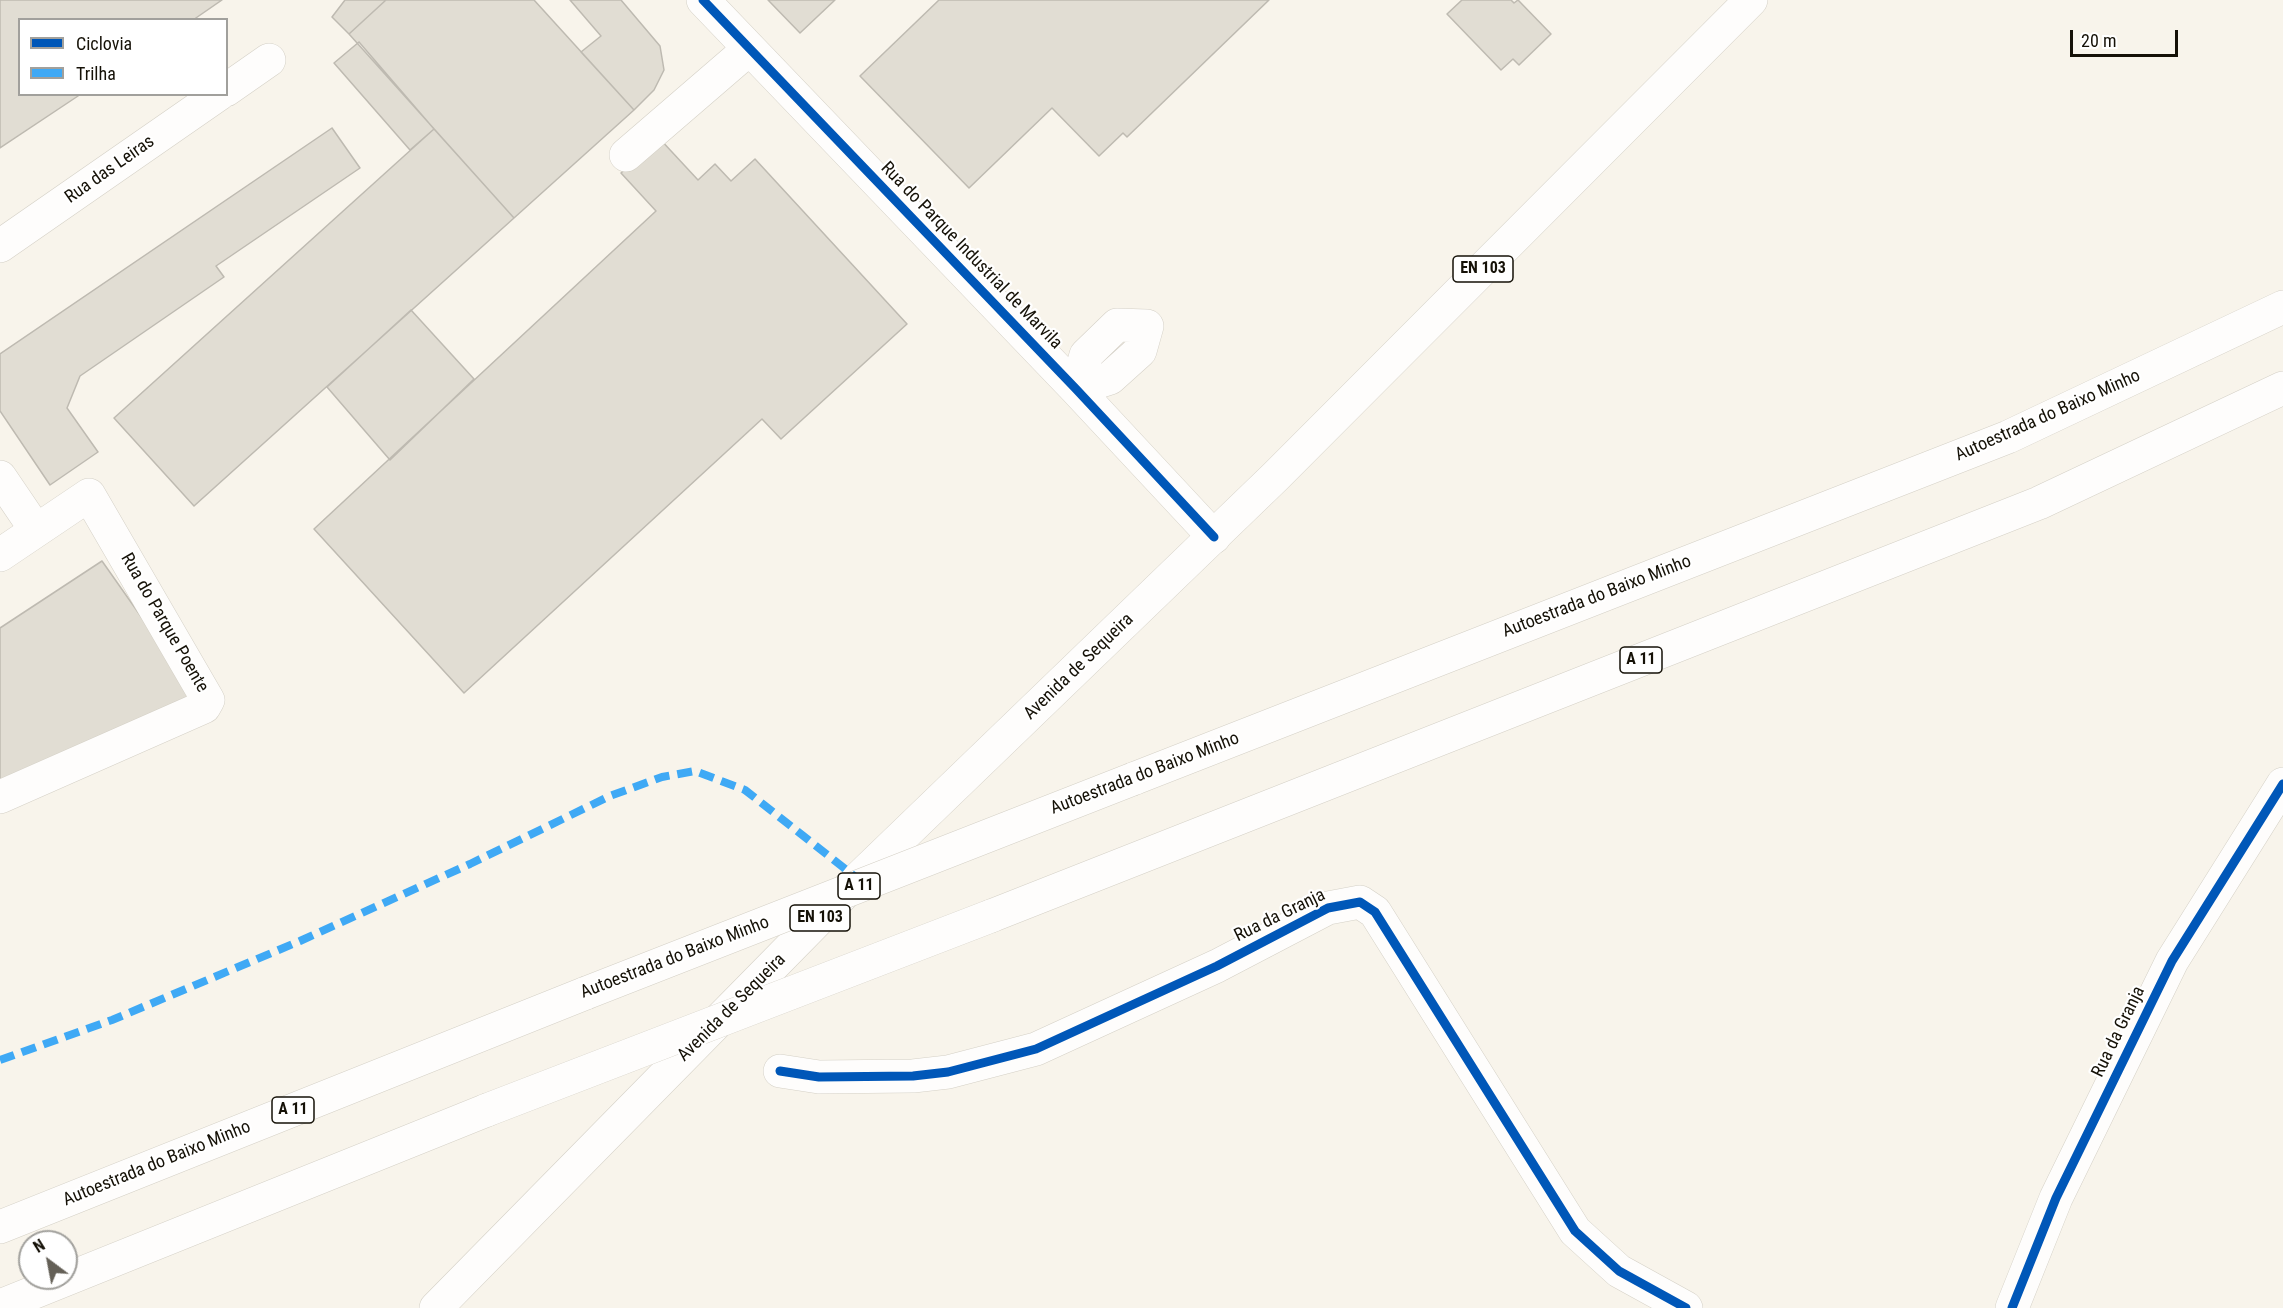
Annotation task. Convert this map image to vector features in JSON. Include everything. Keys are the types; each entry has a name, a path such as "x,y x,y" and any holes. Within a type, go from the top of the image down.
{"main road":[{"name":"Rua do Parque Industrial de Marvila","path":"703,0 1076,389 1214,537"},
{"name":"EN 103","path":"1214,537 1751,0"},
{"path":"626,155 749,49"},
{"path":"228,89 269,60"},
{"name":"Rua das Leiras","path":"0,246 216,96"},
{"name":"Autoestrada do Baixo Minho","path":"0,1227 586,993 2008,437 2283,307"},
{"name":"A 11","path":"0,1306 488,1110 991,916 2039,503 2283,388"},
{"path":"0,477 36,530"},
{"name":"Rua do Parque Poente","path":"0,555 86,496 92,497 208,700 204,707 0,797"},
{"name":"Avenida de Sequeira","path":"436,1308 858,879 1214,537"},
{"name":"Rua da Granja","path":"2012,1308 2056,1198 2172,961 2283,784"},
{"name":"Rua da Granja","path":"780,1071 819,1077 913,1076 948,1072 1036,1049 1217,966 1329,908 1359,902 1375,912 1575,1231 1618,1271 1686,1308"}],"building":[{"path":"0,0 222,0 196,18 18,18 18,96 78,96 0,148"},
{"path":"345,0 386,0 349,34 332,17"},
{"path":"386,0 534,0 634,110 514,218 349,34"},
{"path":"570,0 621,0 660,46 664,70 654,90 634,110 581,52 601,36"},
{"path":"768,0 835,0 800,33"},
{"path":"939,0 1269,0 1127,137 1123,133 1099,156 1052,108 969,188 860,76"},
{"path":"1462,0 1511,0 1514,3 1518,0 1551,34 1519,65 1513,59 1501,70 1447,14"},
{"path":"359,42 434,129 410,150 334,63"},
{"path":"332,128 360,168 216,266 224,277 80,376 67,408 98,452 50,485 0,411 0,354"},
{"path":"434,129 514,218 194,506 114,418"},
{"path":"659,138 698,180 715,164 731,181 755,159 907,324 781,439 762,419 464,693 314,529 656,211 621,173"},
{"path":"411,310 474,379 390,460 327,387"},
{"path":"102,561 199,699 0,790 0,628"}],"marked path":[{"path":"0,1060 112,1020 300,941 470,864 610,796 662,777 695,771 745,790 858,879"}],"cycle path":[{"path":"703,0 1076,389 1214,537"},
{"path":"2012,1308 2056,1198 2172,961 2283,784"},
{"path":"780,1071 819,1077 913,1076 948,1072 1036,1049 1217,966 1328,908 1360,902 1375,912 1575,1231 1619,1271 1686,1308"}]}
